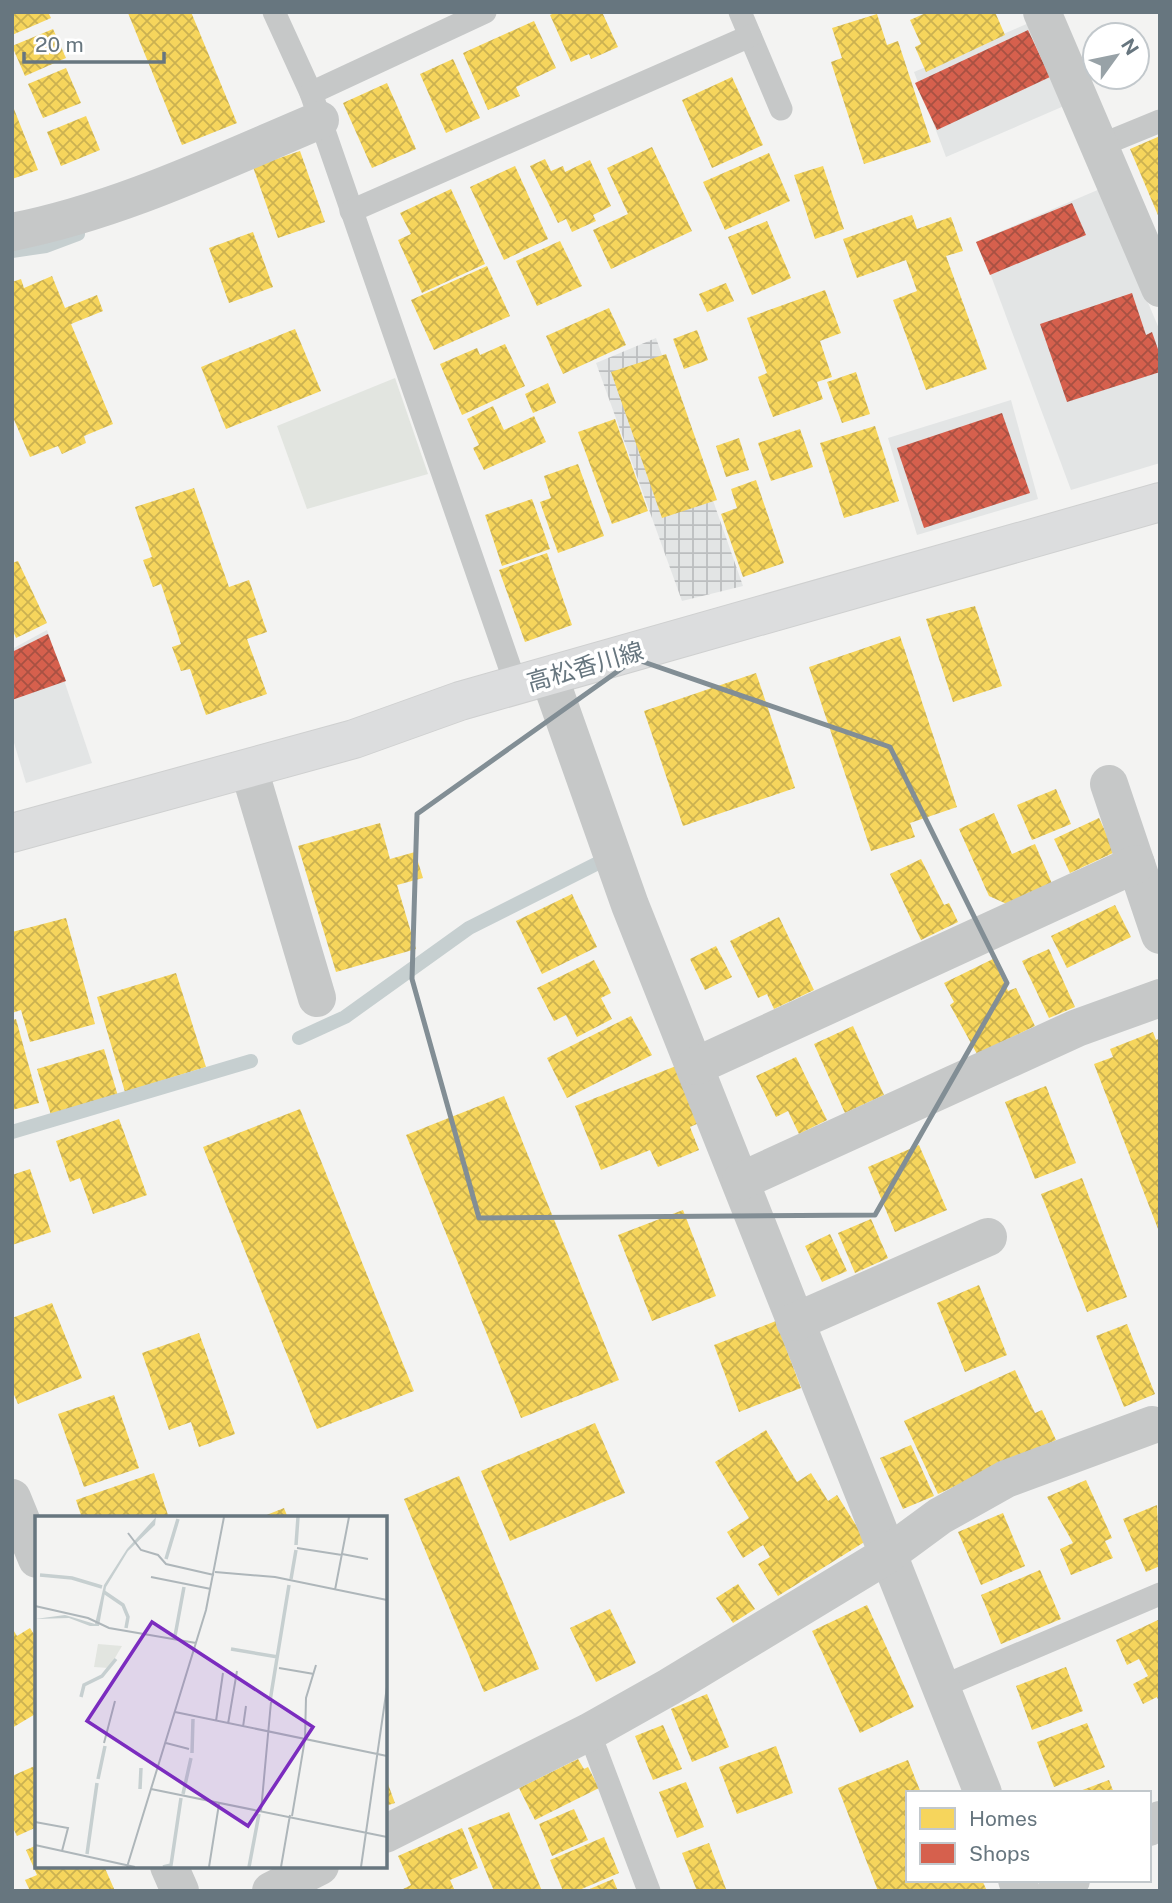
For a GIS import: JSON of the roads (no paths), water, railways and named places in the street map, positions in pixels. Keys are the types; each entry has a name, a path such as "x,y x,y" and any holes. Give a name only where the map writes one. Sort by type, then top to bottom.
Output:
{"main road":[{"name":"高松香川線","path":"12,833 354,740 460,701 1160,502"}],"street":[{"path":"1042,12 1160,288"},
{"path":"12,233 54,224 107,205 315,106"},
{"path":"533,681 696,1066 982,1791"},
{"path":"249,769 317,998"},
{"path":"1109,784 1160,935"},
{"path":"696,1066 1136,864"},
{"path":"741,1181 1077,1028 1160,998"},
{"path":"795,1322 988,1237"},
{"path":"387,1833 589,1732 887,1555 940,1516 1006,1479 1152,1425"},
{"path":"12,1498 26,1550"},
{"path":"170,1868 180,1891"},
{"path":"271,1891 316,1868"}],"lane":[{"path":"274,12 315,106 351,211 533,681"},
{"path":"315,106 485,12"},
{"path":"740,12 781,109"},
{"path":"351,211 750,36"},
{"path":"1100,146 1160,121"},
{"path":"941,1687 1160,1594"},
{"path":"589,1732 649,1891"}],"waterway":[{"path":"12,251 46,246 78,234"},
{"path":"299,1038 345,1017 469,928 604,860"},
{"path":"12,1132 251,1061"}]}
